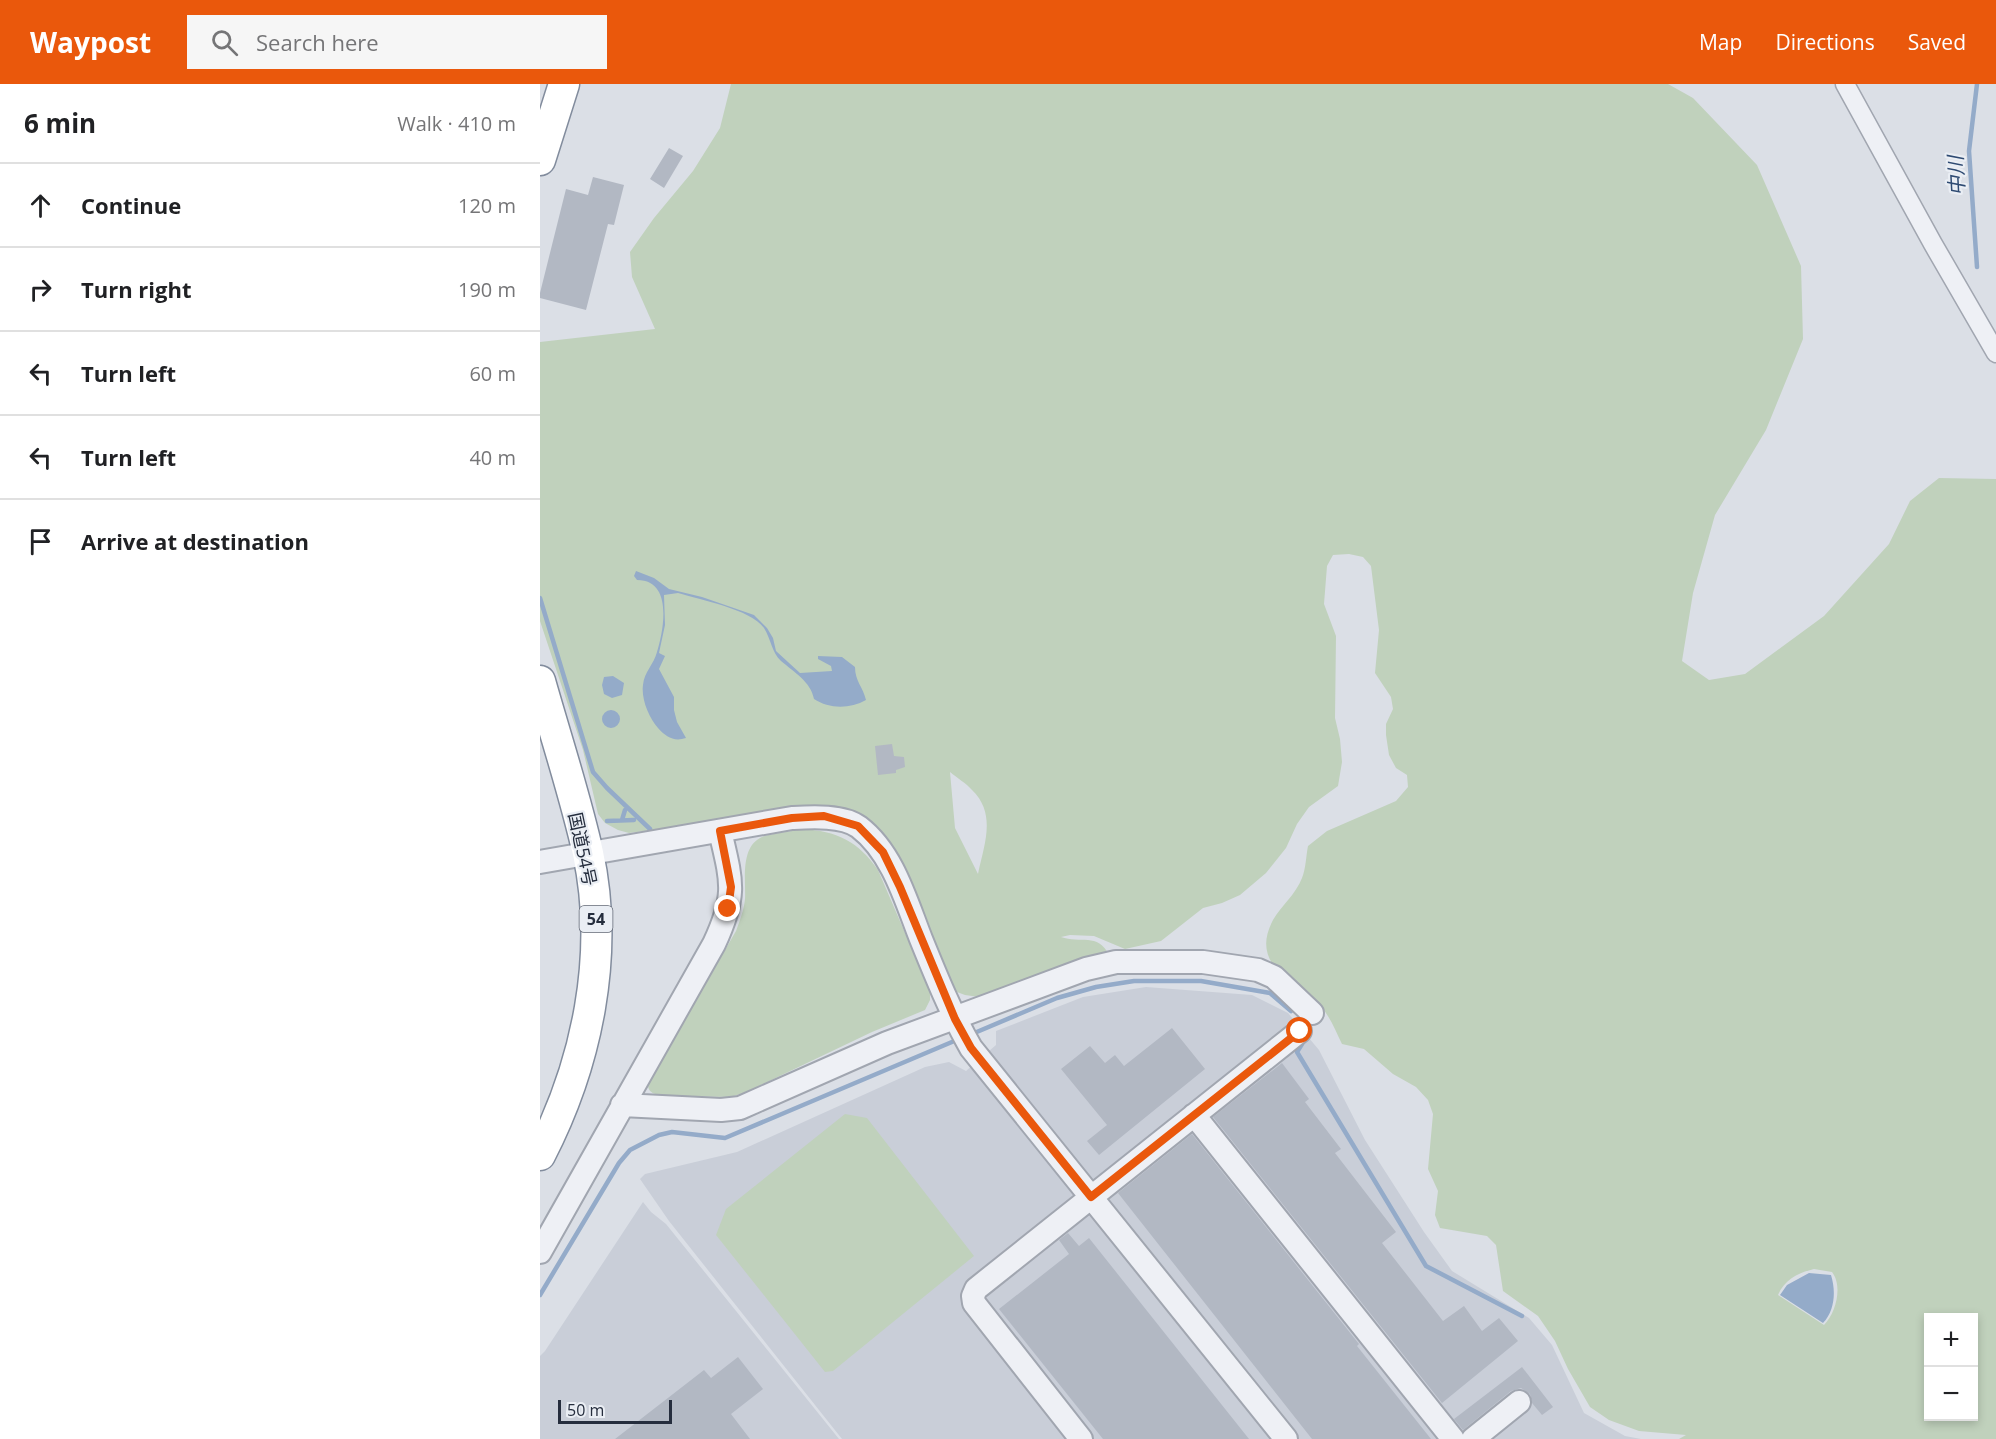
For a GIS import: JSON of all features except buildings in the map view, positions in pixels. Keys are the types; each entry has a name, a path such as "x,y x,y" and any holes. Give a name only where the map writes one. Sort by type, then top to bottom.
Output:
{"highway":[{"path":"540,160 564,84"},
{"name":"国道54号","path":"540,681 588,854 596,929 593,992 573,1078 540,1155"}],"street":[{"path":"1845,84 1996,353"},
{"path":"540,862 792,818 824,816 858,826 883,852 955,1019 971,1048 1286,1439"},
{"path":"540,1252 714,944 731,899 731,887 720,831"},
{"path":"622,1105 721,1110 740,1108 887,1043 1086,969 1116,963 1203,962 1258,970 1274,977 1306,1022 979,1286 973,1300 1081,1439"},
{"path":"1194,1114 1453,1439"},
{"path":"1473,1439 1519,1402"}],"shaded area":[{"path":"1146,987 1252,995 1288,1013 1319,1050 1365,1140 1452,1271 1529,1318 1552,1345 1584,1413 1625,1436 1641,1439 842,1439 669,1221 640,1179 645,1174 737,1152 925,1067 949,1062 966,1071 996,1045 996,1031 1083,997"},
{"path":"643,1202 666,1224 839,1439 540,1439 540,1356"}],"green space":[{"path":"731,84 1668,84 1693,98 1757,165 1801,266 1803,339 1766,430 1715,515 1693,593 1682,661 1709,680 1745,674 1824,616 1889,544 1910,501 1939,478 1996,479 1996,1439 1679,1439 1686,1435 1639,1431 1609,1420 1590,1407 1555,1341 1538,1316 1503,1291 1496,1245 1487,1236 1440,1228 1435,1215 1438,1191 1428,1169 1433,1114 1428,1100 1416,1087 1393,1074 1364,1049 1342,1044 1333,1024 1321,1007 1278,971 1267,949 1267,936 1273,920 1302,878 1308,846 1327,831 1396,801 1408,787 1407,775 1396,768 1389,755 1386,724 1393,709 1391,697 1375,673 1379,630 1371,566 1363,557 1349,554 1333,555 1327,566 1324,604 1336,636 1335,718 1342,762 1338,786 1309,807 1297,824 1286,848 1266,873 1240,895 1203,908 1161,941 1125,949 1094,936 1061,937 1100,943 1109,955 1017,982 979,997 965,995 957,992 952,985 857,819 708,823 629,833 605,823 598,814 583,750 540,621 540,342 655,329 632,277 630,252 654,218 693,171 720,128","holes":["950,772 980,799 986,819 987,830 978,874 955,828","1814,1269 1832,1272 1837,1284 1835,1307 1824,1325 1778,1295 1788,1281"]},
{"path":"802,829 826,832 846,839 863,852 878,870 930,991 930,1000 925,1010 731,1097 667,1096 653,1093 649,1090 648,1083 736,931 744,903 745,866 749,850 764,836"},
{"path":"845,1114 867,1118 974,1256 833,1371 825,1372 716,1235 726,1209"}],"water":[{"path":"636,571 654,578 669,589 702,597 754,615 767,628 773,638 776,651 800,673 832,671 831,666 818,659 818,656 842,657 855,667 856,676 866,700 840,707 826,705 814,699 806,682 778,658 764,628 757,621 737,610 712,602 678,593 664,595 665,625 659,653 665,656 659,669 674,697 677,722 686,738 674,739 667,736 658,728 646,708 643,690 645,676 656,656 660,642 663,607 656,588 648,582 637,580 634,576"},
{"path":"613,676 624,683 622,695 612,698 604,694 602,685 604,677"},
{"path":"611,710 617,713 620,719 617,725 611,728 605,725 602,719 605,713"},
{"path":"1809,1273 1831,1275 1834,1287 1833,1300 1830,1312 1823,1323 1780,1295 1787,1285"}],"waterway":[{"name":"中川","path":"1977,84 1969,151 1977,267"},
{"path":"540,598 593,772 650,829"},
{"path":"622,820 625,810"},
{"path":"607,821 634,820"},
{"path":"972,1034 1057,998 1096,987 1134,981 1201,981 1270,993 1291,1011"},
{"path":"540,1295 619,1163 630,1150 659,1135 672,1132 725,1138 959,1039"},
{"path":"1302,1044 1297,1052 1426,1266 1522,1316"}],"route":[{"path":"728,909 731,887 720,831 792,818 824,816 858,826 883,852 955,1019 971,1048 1091,1197 1300,1031"}]}
